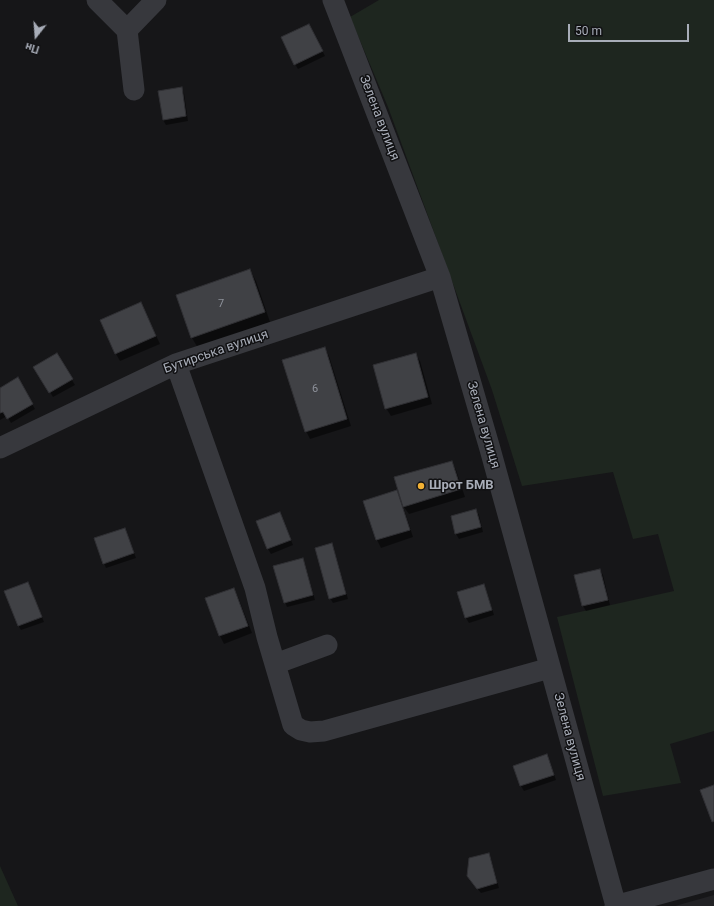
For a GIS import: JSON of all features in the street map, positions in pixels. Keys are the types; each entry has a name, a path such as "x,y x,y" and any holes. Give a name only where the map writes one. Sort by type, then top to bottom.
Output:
{"street":[{"path":"96,0 127,30 134,90"},
{"path":"127,30 156,0"},
{"name":"Зелена вулиця","path":"333,0 440,277 490,448 616,906"},
{"name":"Бутирська вулиця","path":"0,448 176,364 440,277"},
{"path":"176,364 255,588 293,725 301,730 310,732 324,731 550,668"},
{"path":"275,664 327,645"},
{"path":"616,906 714,879"}],"shaded area":[{"path":"379,0 714,0 714,731 670,744 681,783 603,796 557,617 674,591 658,534 633,539 613,472 522,486 492,390 388,107 350,17"},
{"path":"0,866 18,906 0,906"},
{"path":"714,895 714,906 675,906"}],"building":[{"path":"309,24 323,51 294,65 281,37"},
{"path":"182,87 186,116 163,120 158,91"},
{"path":"250,269 265,312 191,338 176,295"},
{"path":"141,302 156,336 115,354 100,320"},
{"path":"325,347 347,419 305,432 282,360"},
{"path":"57,353 73,379 49,393 33,367"},
{"path":"416,353 428,397 385,409 373,365"},
{"path":"18,377 33,404 7,419 3,412 0,413 0,388"},
{"path":"452,461 461,489 403,507 394,477"},
{"path":"397,490 410,530 376,540 363,501"},
{"path":"476,509 481,527 455,534 451,516"},
{"path":"280,512 291,540 267,549 256,521"},
{"path":"125,528 134,553 103,564 94,538"},
{"path":"332,543 346,594 329,599 315,548"},
{"path":"303,558 313,595 284,603 273,566"},
{"path":"600,569 608,600 582,606 574,575"},
{"path":"28,582 42,617 18,626 4,591"},
{"path":"484,584 492,610 465,618 457,592"},
{"path":"234,588 248,626 219,636 205,598"},
{"path":"547,754 554,775 520,786 513,766"},
{"path":"714,785 714,821 712,822 700,790"},
{"path":"489,853 497,883 477,889 467,876 469,858"}],"place":[{"name":"Шрот БМВ","path":"421,486"}]}
